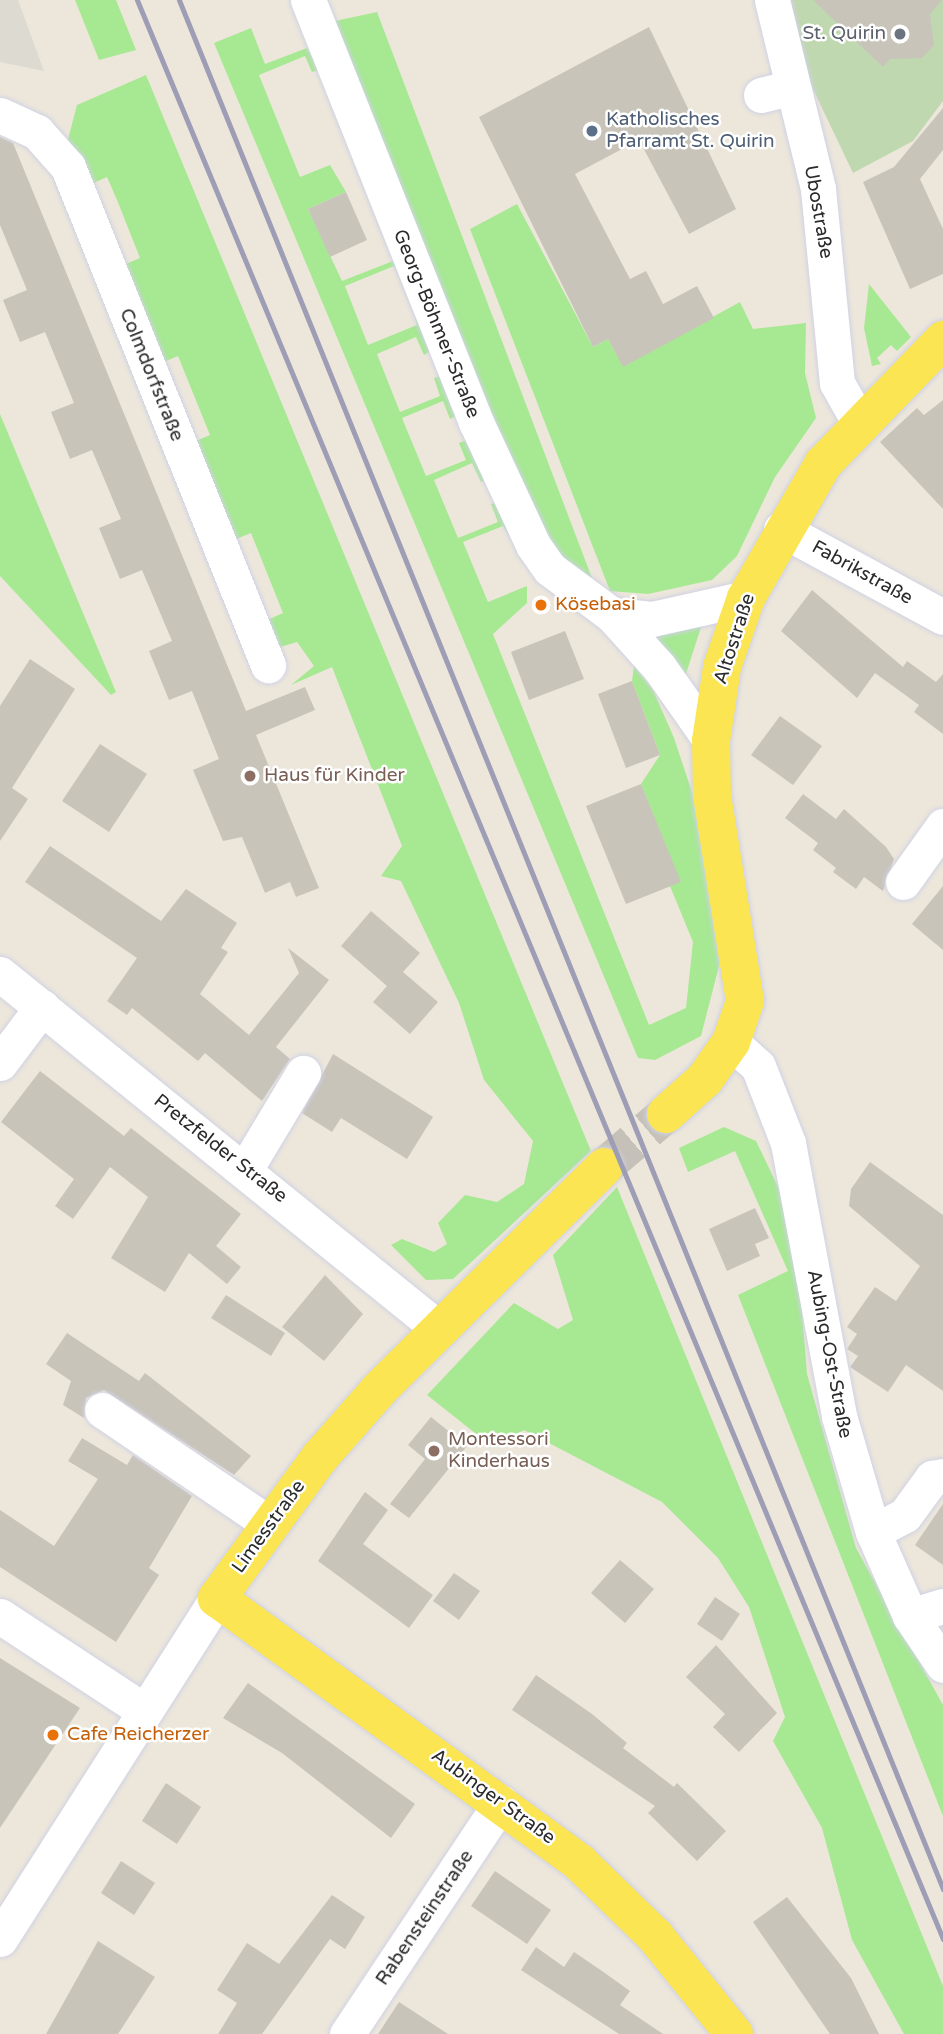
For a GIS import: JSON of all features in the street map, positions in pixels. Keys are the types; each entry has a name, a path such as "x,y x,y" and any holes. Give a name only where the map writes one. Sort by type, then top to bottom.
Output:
{"main road":[{"name":"Altostraße","path":"731,1042 745,1001 712,795 711,741 722,667 746,598 781,529 859,422 943,340"},
{"path":"666,1114 705,1079 731,1042"},
{"name":"Limesstraße","path":"217,1598 328,1448 438,1328 604,1167"},
{"name":"Aubinger Straße","path":"217,1598 501,1802 580,1863 655,1936 734,2034"}],"street":[{"name":"Georg-Böhmer-Straße","path":"308,0 502,486 550,569 612,615 659,667 711,741"},
{"name":"Ubostraße","path":"772,0 775,92 818,194 837,383 859,422"},
{"name":"Colmdorfstraße","path":"0,115 37,132 68,167 268,665"},
{"name":"Fabrikstraße","path":"781,529 943,617"},
{"path":"612,615 652,619 746,598"},
{"path":"903,882 943,826"},
{"name":"Pretzfelder Straße","path":"0,974 246,1168 438,1328"},
{"path":"0,1063 42,1007"},
{"name":"Aubing-Ost-Straße","path":"731,1042 758,1066 788,1143 839,1416 873,1532 927,1611 943,1665"},
{"path":"246,1168 303,1073"},
{"path":"102,1410 270,1524"},
{"path":"873,1532 905,1515 932,1478 943,1476"},
{"name":"Limesstraße","path":"5,1920 217,1598"},
{"path":"0,1616 143,1710"},
{"name":"Rabensteinstraße","path":"347,2034 501,1802"}],"green space":[{"path":"75,0 116,0 136,50 99,60"},
{"path":"790,0 943,0 943,101 913,141 853,173 802,66"},
{"path":"377,12 598,594 564,569 522,502 335,21"},
{"path":"251,28 265,64 307,48 320,70 312,72 305,56 259,75 300,177 330,165 346,192 308,209 342,281 393,261 404,282 394,266 345,286 368,345 417,325 413,307 432,350 424,355 416,337 377,354 400,412 440,396 434,378 441,376 460,414 450,419 443,401 402,418 426,476 466,460 459,443 467,440 487,480 481,482 472,463 434,480 458,538 498,522 491,504 499,502 513,541 503,526 463,542 488,602 527,586 527,603 493,634 649,1025 686,1008 693,942 670,886 680,882 641,784 660,755 632,681 634,666 653,690 674,738 693,795 720,962 701,1036 655,1060 638,1058 214,43"},
{"path":"146,75 591,1151 453,1279 426,1280 391,1245 402,1239 434,1252 447,1244 438,1223 465,1195 497,1202 524,1184 533,1141 484,1080 459,1003 401,881 381,876 402,846 332,667 291,685 314,666 297,642 277,648 263,622 283,613 251,533 231,541 191,443 210,435 178,356 159,364 121,266 140,258 117,200 107,177 89,185 67,143 77,105"},
{"path":"517,204 593,347 608,339 623,366 740,302 753,329 806,323 805,373 816,418 775,477 737,556 712,580 648,594 610,591 470,229"},
{"path":"869,284 911,337 897,351 891,345 877,358 881,364 872,366 864,328"},
{"path":"0,414 116,692 111,695 0,576"},
{"path":"703,621 683,683 649,633"},
{"path":"724,1127 756,1141 783,1197 799,1273 807,1374 856,1548 943,1705 943,1816 738,1295 788,1271 735,1151 688,1172 679,1148"},
{"path":"617,1187 943,1986 943,2034 904,2034 852,1940 822,1828 773,1741 785,1717 749,1607 718,1558 662,1502 524,1430 494,1448 427,1395 514,1303 558,1329 573,1320 553,1255"}],"shaded area":[{"path":"0,0 18,0 44,71 0,62"}],"building":[{"name":"St. Quirin","path":"813,0 942,0 930,14 934,45 922,58 890,59 883,67"},
{"name":"Katholisches Pfarramt St. Quirin","path":"649,27 736,209 689,234 639,140 575,174 630,279 646,271 663,304 697,286 714,318 623,367 608,339 593,347 479,117"},
{"path":"943,108 943,150 920,179 943,229 943,274 910,289 863,182 894,167"},
{"path":"0,137 13,143 246,711 305,687 315,710 256,735 319,888 296,897 290,882 265,893 242,837 223,841 193,770 219,759 192,691 169,700 149,651 172,641 142,570 120,579 99,528 121,519 92,450 70,459 51,412 74,403 45,332 20,342 3,300 27,290 0,225"},
{"path":"346,192 367,240 330,257 308,209"},
{"path":"943,400 943,509 880,442 917,408 924,415"},
{"path":"812,590 903,667 907,661 936,682 943,674 943,734 914,712 919,705 875,673 857,698 781,631"},
{"path":"565,631 584,679 529,700 511,652"},
{"path":"30,659 75,689 12,788 28,799 0,841 0,706"},
{"path":"632,681 660,755 626,768 598,694"},
{"path":"780,716 822,746 793,785 751,755"},
{"path":"100,744 147,774 109,832 62,801"},
{"path":"641,784 681,882 626,904 586,806"},
{"path":"803,794 836,819 844,809 886,847 894,859 883,891 864,877 856,889 833,872 836,868 813,850 818,843 785,818"},
{"path":"50,846 161,921 186,889 237,923 221,948 228,952 200,994 249,1035 299,973 288,948 329,980 276,1047 290,1059 262,1101 205,1053 198,1061 132,1008 127,1015 107,1001 137,958 25,882"},
{"path":"943,886 943,950 912,924"},
{"path":"371,911 420,953 403,972 438,1002 410,1034 373,1002 387,986 341,946"},
{"path":"333,1054 433,1117 407,1159 341,1118 332,1132 302,1113"},
{"path":"40,1071 124,1136 131,1128 241,1214 216,1246 241,1267 227,1284 189,1253 165,1292 111,1258 148,1197 110,1167 73,1219 55,1206 74,1179 1,1122"},
{"path":"870,1162 943,1215 943,1391 906,1365 888,1392 850,1367 858,1356 847,1349 857,1334 847,1327 875,1287 896,1301 920,1266 849,1206 851,1189"},
{"path":"755,1208 769,1238 755,1244 760,1256 727,1271 709,1229"},
{"path":"325,1275 363,1314 324,1361 282,1327"},
{"path":"226,1295 285,1333 271,1356 211,1318"},
{"path":"67,1333 139,1381 145,1373 251,1456 234,1475 104,1390 86,1398 84,1418 63,1405 71,1381 46,1364"},
{"path":"431,1417 467,1446 409,1518 390,1504 425,1459 408,1445"},
{"path":"82,1438 127,1465 133,1455 192,1496 149,1568 159,1575 116,1642 0,1567 0,1510 54,1546 98,1479 68,1461"},
{"path":"365,1492 388,1510 363,1544 433,1595 409,1628 318,1561"},
{"path":"943,1504 943,1565 915,1545"},
{"path":"620,1560 654,1589 625,1623 591,1593"},
{"path":"454,1573 480,1591 459,1620 433,1601"},
{"path":"715,1597 740,1614 722,1641 697,1624"},
{"path":"716,1645 777,1713 739,1752 713,1727 725,1714 686,1677"},
{"path":"0,1658 80,1708 0,1828"},
{"path":"536,1675 592,1714 627,1743 623,1748 674,1787 677,1783 726,1831 697,1861 648,1813 655,1806 512,1710"},
{"path":"248,1683 415,1804 391,1838 282,1753 223,1718"},
{"path":"166,1783 201,1807 177,1844 142,1821"},
{"path":"121,1861 155,1883 134,1915 101,1893"},
{"path":"495,1871 551,1910 527,1944 471,1906"},
{"path":"332,1895 365,1917 345,1949 330,1939 262,2034 218,2034 237,2003 217,1990 247,1943 279,1964"},
{"path":"787,1897 851,1978 879,2034 830,2034 753,1922"},
{"path":"98,1941 155,1977 118,2034 46,2034"},
{"path":"536,1947 564,1967 574,1952 602,1971 630,1991 620,2005 663,2034 619,2034 521,1970"},
{"path":"399,2002 448,2034 378,2034"}],"tunnel":[{"path":"604,1167 666,1114"}],"railway":[{"path":"137,0 943,1939"},
{"path":"179,0 943,1889"}],"place":[{"name":"St. Quirin","path":"900,34"},
{"name":"Katholisches Pfarramt St. Quirin","path":"592,131"},
{"name":"Kösebasi","path":"541,605"},
{"name":"Haus für Kinder","path":"250,776"},
{"name":"Montessori Kinderhaus","path":"434,1451"},
{"name":"Cafe Reicherzer","path":"53,1735"}]}
